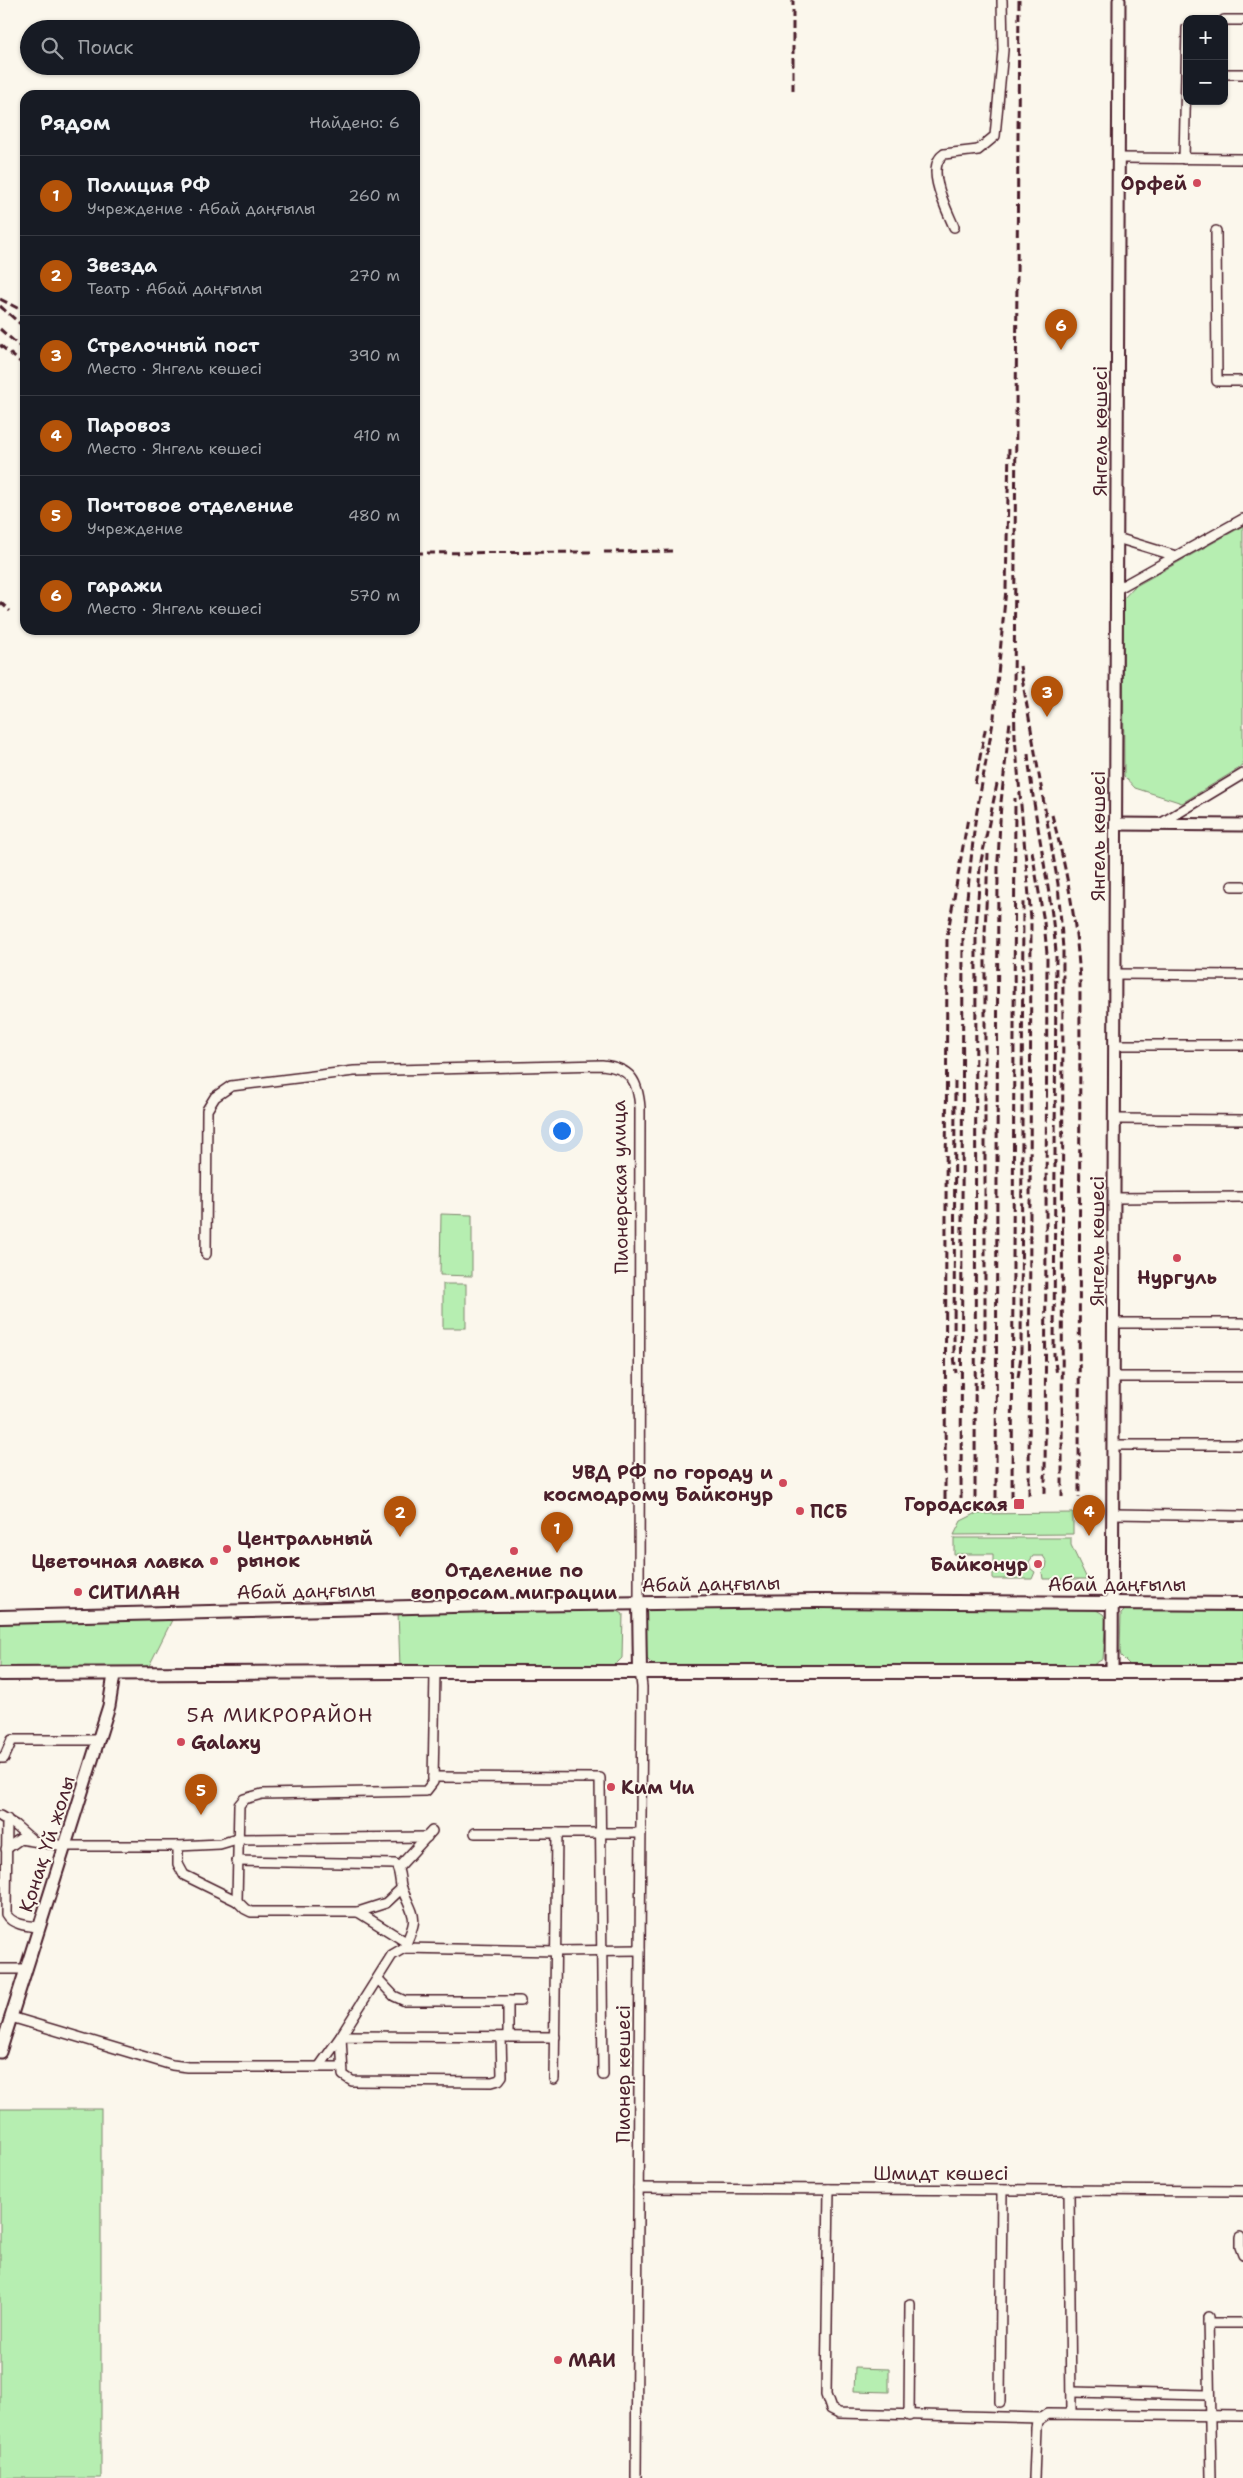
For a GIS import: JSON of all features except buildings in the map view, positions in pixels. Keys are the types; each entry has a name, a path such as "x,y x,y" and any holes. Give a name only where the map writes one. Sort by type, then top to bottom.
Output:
{"main road":[{"name":"Абай даңғылы","path":"0,1617 816,1601 1243,1604"},
{"name":"Пионерская улица","path":"639,1604 640,1671"},
{"path":"0,1674 114,1675 640,1671 1243,1672"}],"street":[{"path":"954,226 935,176 935,166 940,156 978,150 995,136 1003,50 1002,0"},
{"name":"Янгель көшесі","path":"1112,1672 1119,0"},
{"path":"1228,20 1243,20"},
{"path":"1228,74 1243,74"},
{"path":"1184,159 1185,105"},
{"path":"1119,158 1243,160"},
{"path":"1216,231 1217,381 1243,381"},
{"path":"1117,589 1243,519"},
{"path":"1117,538 1176,556"},
{"path":"1160,825 1243,774"},
{"path":"1116,824 1243,825"},
{"path":"1232,886 1243,886"},
{"path":"1115,974 1243,975"},
{"path":"1115,1045 1243,1045"},
{"name":"Пионерская улица","path":"206,1254 207,1110 215,1097 231,1086 354,1071 602,1065 623,1070 631,1076 639,1094 640,1108 639,1604"},
{"path":"1115,1119 1243,1120"},
{"path":"1114,1198 1243,1197"},
{"path":"1114,1323 1243,1323"},
{"path":"1114,1377 1243,1377"},
{"path":"1114,1445 1243,1445"},
{"path":"1113,1514 1243,1516"},
{"name":"Пионер көшесі","path":"636,2478 642,1687 640,1671"},
{"path":"237,1901 239,1806 244,1799 254,1795 426,1791 430,1788 434,1777 435,1672"},
{"name":"Қонақ Үй жолы","path":"0,2052 109,1706 114,1675"},
{"path":"0,1758 4,1758 12,1740 98,1740"},
{"path":"434,1777 600,1778 603,2075"},
{"path":"3,1818 31,1839"},
{"path":"3,1818 6,1849 2,1893 6,1914 10,1920 25,1926 39,1927"},
{"path":"475,1833 641,1833"},
{"path":"554,2079 556,1833"},
{"path":"6,1849 20,1839 31,1839 65,1846 178,1846 220,1844 237,1839 429,1834 398,1868"},
{"path":"178,1846 178,1864 184,1875 237,1901 251,1912 358,1912 386,1903 402,1888"},
{"path":"237,1861 391,1862 398,1868 402,1888 414,1913 414,1927 405,1945 392,1955 341,2036 319,2067"},
{"path":"358,1912 405,1945 556,1951 640,1950"},
{"path":"0,1969 26,1969"},
{"path":"378,1979 394,1996 405,2001 520,2001"},
{"path":"341,2036 343,2075 352,2081 492,2082 499,2080 502,2076 508,2001"},
{"path":"11,2017 172,2065 188,2067 342,2067"},
{"path":"341,2036 555,2037"},
{"name":"Шмидт көшесі","path":"638,2188 1243,2191"},
{"path":"829,2189 827,2403 831,2409 839,2413 909,2416 1040,2418 1053,2413 1243,2416"},
{"path":"1000,2402 1002,2190"},
{"path":"1069,2190 1071,2413"},
{"path":"1240,2237 1240,2247 1243,2255"},
{"path":"909,2416 910,2304"},
{"path":"1211,2478 1212,2426 1208,2416 1208,2320 1243,2323"},
{"path":"1072,2392 1208,2395"},
{"path":"1034,2478 1036,2428 1040,2418"}],"green space":[{"path":"1243,526 1243,766 1182,803 1135,788 1124,776 1123,599 1134,587"},
{"path":"441,1214 472,1215 472,1276 440,1275"},
{"path":"443,1284 466,1284 466,1328 443,1328"},
{"path":"1073,1513 1073,1534 954,1535 961,1521 975,1514"},
{"path":"954,1538 1071,1538 1071,1545 1087,1579 1043,1579 1042,1572 1046,1568 1047,1562 1043,1556 1033,1556 1029,1562 1031,1569 1035,1572 1032,1579 993,1579 993,1554 954,1554"},
{"path":"652,1606 1091,1607 1103,1614 1106,1619 1103,1659 1091,1666 655,1667 645,1657 645,1613"},
{"path":"1127,1608 1243,1608 1243,1668 1131,1666 1121,1656 1120,1651 1121,1614"},
{"path":"616,1610 623,1614 622,1658 614,1666 400,1667 398,1612"},
{"path":"173,1618 148,1668 0,1669 0,1624"},
{"path":"0,2109 101,2109 101,2478 0,2478"},
{"path":"855,2368 889,2369 889,2392 854,2391"}],"railway":[{"path":"793,0 793,90"},
{"path":"1019,0 1014,694 1015,737 1031,919 1029,1498"},
{"path":"0,299 20,309"},
{"path":"0,306 20,324"},
{"path":"0,329 20,347"},
{"path":"0,345 20,362"},
{"path":"961,1498 963,936 975,822 994,717 1006,589 1009,447"},
{"path":"604,552 674,551"},
{"path":"420,553 592,552"},
{"path":"0,602 10,611"},
{"path":"1020,666 1058,884 1063,949 1062,1497"},
{"path":"996,1498 998,861 1001,802 1010,721"},
{"path":"975,784 986,725"},
{"path":"1028,754 1054,928 1056,953 1054,1355 1057,1375"},
{"path":"975,1498 976,935 980,866 997,784"},
{"path":"1012,1498 1015,798"},
{"path":"1052,815 1070,897 1080,981 1079,1497"},
{"path":"945,1499 947,937 968,818"},
{"path":"1032,851 1044,922 1047,954 1045,1497"},
{"path":"981,1388 985,1356 985,935 988,854"},
{"path":"1018,1378 1021,1356 1023,900"},
{"path":"955,1081 954,1356 956,1373"}],"place":[{"name":"Орфей","path":"1197,183"},
{"name":"гаражи","path":"1061,350"},
{"name":"Стрелочный пост","path":"1047,717"},
{"name":"Нургуль","path":"1177,1258"},
{"name":"УВД РФ по городу и космодрому Байконур","path":"783,1483"},
{"name":"Городская","path":"1019,1504"},
{"name":"ПСБ","path":"800,1511"},
{"name":"Паровоз","path":"1089,1536"},
{"name":"Звезда","path":"400,1537"},
{"name":"Центральный рынок","path":"227,1549"},
{"name":"Отделение по вопросам миграции","path":"514,1551"},
{"name":"Полиция РФ","path":"557,1553"},
{"name":"Цветочная лавка","path":"214,1561"},
{"name":"Байконур","path":"1038,1564"},
{"name":"СИТИЛАН","path":"78,1592"},
{"name":"Galaxy","path":"181,1742"},
{"name":"Ким Чи","path":"611,1787"},
{"name":"Почтовое отделение","path":"201,1815"},
{"name":"МАИ","path":"558,2360"}],"district":[{"name":"5А МИКРОРАЙОН","path":"280,1715"}]}
